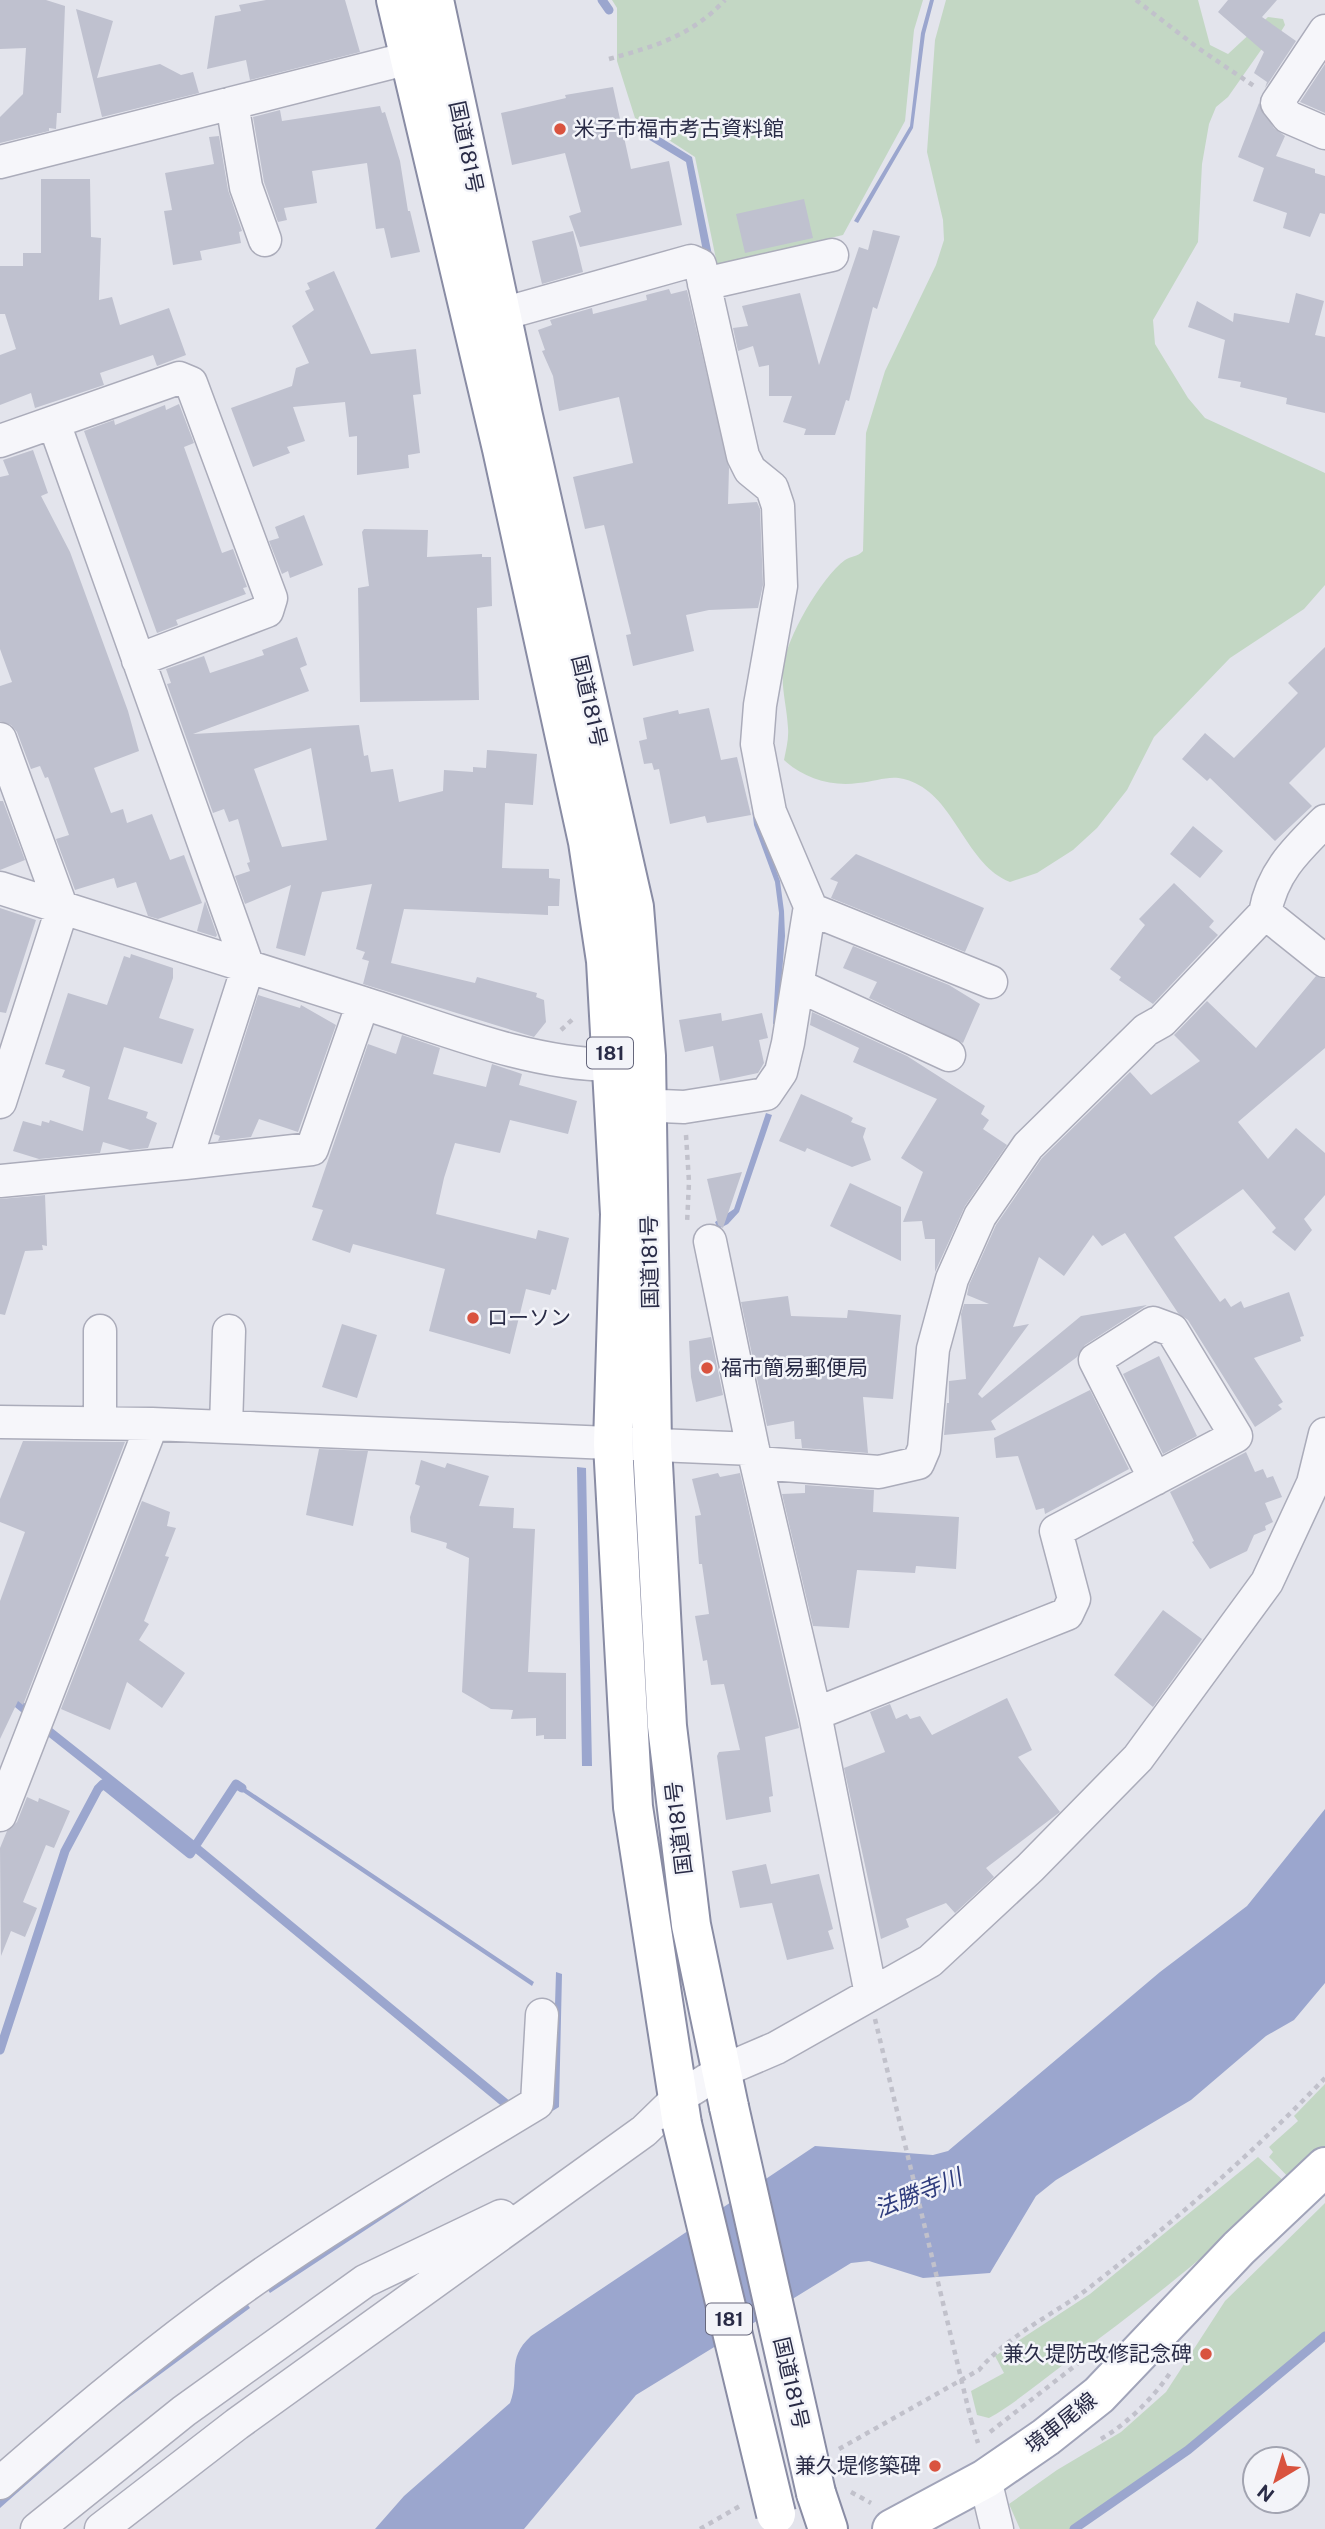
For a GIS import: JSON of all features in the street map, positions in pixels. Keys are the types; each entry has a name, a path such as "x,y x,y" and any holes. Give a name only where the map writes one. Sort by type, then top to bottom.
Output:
{"main road":[{"name":"国道181号","path":"396,0 427,53 502,314 634,907 646,1056 652,1445 667,1726 691,1925 725,2089 831,2490 828,2529"},
{"name":"国道181号","path":"434,0 427,53 499,436 588,842 606,961 620,1214 613,1444 633,1807 680,2111 769,2514"},
{"name":"境車尾線","path":"884,2517 978,2457 1046,2437 1098,2395 1238,2249 1325,2167"}],"street":[{"path":"1325,31 1277,103 1288,117 1325,133"},
{"path":"0,162 427,53"},
{"path":"232,103 246,187 265,240"},
{"path":"704,284 832,255"},
{"path":"0,888 518,1052 573,1065 611,1065 645,1099 662,1106 684,1107 766,1094 781,1072 799,986 810,909 803,886 770,812 757,744 760,705 781,586 778,506 772,488 750,470 743,456 700,265 691,261 502,314"},
{"path":"0,441 179,377 191,383 271,598 267,611 138,660"},
{"path":"54,423 248,967 185,1163"},
{"path":"0,739 62,909 0,1102"},
{"path":"0,1422 152,1424 556,1439 652,1445 879,1472 918,1462 925,1449 933,1349 952,1279 980,1216 1028,1146 1146,1030 1162,1021 1265,913 1268,894 1283,864 1325,821"},
{"path":"810,909 991,982"},
{"path":"1265,913 1325,961"},
{"path":"799,986 949,1055"},
{"path":"0,1181 312,1149 363,1003"},
{"path":"710,1241 755,1456 815,1714 873,2007"},
{"path":"815,1714 1067,1614 1074,1599 1056,1531 1155,1479 1236,1436 1172,1330 1153,1323 1096,1360 1155,1479"},
{"path":"100,1331 100,1423"},
{"path":"226,1427 229,1331"},
{"path":"0,1815 152,1424"},
{"path":"101,2529 237,2424 660,2119 725,2089 776,2048 873,2007 930,1961 1030,1868 1138,1758 1266,1582 1313,1483 1325,1434"},
{"path":"0,2483 82,2411 227,2298 374,2201 537,2103 542,2015"},
{"path":"37,2529 184,2411 365,2281 507,2214 530,2213"},
{"path":"978,2457 998,2529"}],"path":[{"path":"609,59 684,34 704,22 725,0"},
{"path":"1136,0 1277,103"},
{"path":"873,2007 978,2457"},
{"path":"833,2453 979,2370 995,2351 1090,2287 1192,2206 1325,2078"},
{"path":"978,2457 1086,2357"},
{"path":"831,2490 858,2498 884,2517"},
{"path":"700,2529 769,2514"}],"green space":[{"path":"612,0 923,0 914,30 905,121 843,235 717,264 695,157 635,118 617,61 617,8"},
{"path":"946,0 1198,0 1210,45 1228,54 1268,17 1283,19 1285,25 1274,43 1261,50 1228,97 1216,107 1209,124 1202,164 1198,242 1153,320 1155,344 1188,398 1205,418 1325,473 1325,585 1304,609 1230,658 1154,737 1127,790 1097,828 1073,850 1037,873 1010,882 995,874 983,862 941,804 915,783 900,778 887,778 838,784 818,780 800,772 784,760 788,732 783,683 786,655 806,610 826,580 845,560 863,551 866,433 885,371 936,265 944,240 943,220 927,152 935,40"},
{"path":"1325,2084 1325,2147 1291,2180 1269,2157 1273,2152 1269,2147 1298,2121 1294,2116"},
{"path":"1258,2157 1286,2183 1205,2255 1092,2344 999,2412 989,2418 977,2415 971,2391 1004,2373 995,2356 1090,2294"},
{"path":"1325,2203 1325,2333 1187,2449 1071,2529 1020,2529 1009,2504 1057,2470 1121,2432 1166,2392 1225,2301"}],"water":[{"path":"930,0 934,0 925,34 913,128 858,223 854,221 910,126 921,33"},
{"path":"637,123 692,157 713,260 705,262 686,162 633,130"},
{"path":"758,624 763,625 760,825 780,881 785,936 778,1023 773,1024 779,913 775,882 754,825 744,745 747,698"},
{"path":"766,1113 772,1115 739,1212 728,1224 718,1229 715,1222 734,1209"},
{"path":"577,1467 586,1468 592,1766 582,1766"},
{"path":"236,1782 534,1982 532,1986 234,1786"},
{"name":"法勝寺川","path":"1325,1809 1325,1983 1294,2020 1266,2036 1191,2100 1056,2180 1036,2196 990,2273 923,2278 869,2261 851,2263 636,2395 524,2529 375,2529 404,2496 510,2403 518,2353 531,2336 815,2146 933,2155 948,2151 1160,1972 1247,1906"},
{"path":"556,1972 562,1974 559,2107 455,2171 270,2293 266,2287 552,2105"},
{"path":"246,2302 250,2308 105,2415 0,2508 0,2500 66,2440"}],"building":[{"path":"0,0 46,0 65,6 61,113 57,113 56,129 49,128 49,131 0,143 0,117 23,94 26,48 0,49"},
{"path":"266,0 345,0 360,52 250,80 246,60 207,69 215,16 241,11 239,5"},
{"path":"1228,0 1277,0 1262,17 1296,41 1265,88 1267,82 1254,73 1264,52 1218,12"},
{"path":"76,9 113,21 97,78 160,64 181,75 193,72 199,93 102,117"},
{"path":"1325,64 1325,113 1300,102"},
{"path":"613,87 631,169 669,161 682,225 580,247 569,216 581,212 565,153 512,165 501,113 566,98 565,95"},
{"path":"1259,103 1274,128 1285,136 1276,156 1315,169 1315,173 1325,176 1325,214 1320,213 1310,237 1283,228 1287,213 1253,201 1264,168 1238,157"},
{"path":"380,106 382,113 385,112 400,161 408,211 420,252 391,258 384,228 376,229 367,163 312,171 317,203 284,208 287,220 278,222 264,182 253,117 280,110 282,121"},
{"path":"219,136 228,190 242,231 239,232 241,243 200,251 202,260 173,265 164,211 172,210 165,173 214,164 209,137"},
{"path":"41,179 90,179 91,237 101,238 99,300 112,297 120,325 169,308 186,355 157,366 153,355 100,373 104,385 35,408 31,393 0,405 0,355 16,349 5,314 0,314 0,266 23,266 23,253 41,253"},
{"path":"804,199 813,238 745,253 736,214"},
{"path":"873,230 900,236 877,309 873,307 849,401 846,400 835,435 804,435 806,429 783,422 792,396 769,396 769,365 759,367 753,346 738,351 733,328 748,326 742,306 800,293 819,365 859,247 868,250"},
{"path":"573,231 583,272 542,284 532,241"},
{"path":"334,271 371,354 416,349 421,394 413,395 420,453 408,455 409,468 357,475 357,436 349,437 345,402 293,407 305,441 287,447 290,453 253,467 231,408 292,386 296,368 309,363 292,326 314,310 305,291 310,289 307,283"},
{"path":"669,289 671,294 687,290 729,468 728,504 757,502 760,509 763,585 758,608 709,610 686,615 694,651 633,666 626,635 631,634 604,525 585,529 573,477 633,463 619,397 559,411 553,376 542,351 545,350 538,330 552,325 550,320 592,308 593,314 647,300 646,295"},
{"path":"1296,293 1324,301 1315,335 1325,337 1325,413 1286,404 1287,398 1240,387 1241,382 1218,378 1225,340 1188,327 1197,301 1233,322 1234,313 1289,323"},
{"path":"179,404 194,443 184,447 222,553 233,549 247,587 243,588 246,594 176,620 178,625 157,633 84,431 114,420 115,425 165,405 166,410"},
{"path":"33,450 48,493 41,496 70,552 128,711 139,751 94,768 111,813 123,809 127,823 152,814 170,860 184,855 202,903 158,919 148,916 136,882 117,888 114,878 75,890 56,839 69,835 48,777 45,778 40,766 31,769 17,732 11,725 0,721 0,686 12,682 0,649 0,477 9,475 3,460"},
{"path":"304,515 323,565 290,578 288,571 282,574 269,541 279,538 275,527"},
{"path":"364,529 428,530 427,557 482,554 482,557 491,557 492,606 477,608 479,700 360,702 358,588 369,586 362,532"},
{"path":"297,637 307,665 300,668 309,691 193,734 359,725 364,756 368,755 371,772 393,769 399,802 443,791 444,770 473,772 473,767 486,768 487,750 537,754 533,805 505,803 502,868 549,869 549,878 560,879 559,906 548,906 548,915 404,909 391,963 475,983 477,977 537,993 536,997 544,1000 546,1022 534,1037 363,984 369,961 362,959 365,952 356,949 372,884 322,892 305,956 276,948 291,885 245,904 235,876 250,871 247,863 250,862 238,819 229,822 224,809 213,813 167,684 171,683 166,669 204,656 210,673 264,655 262,650","holes":["311,748 327,840 282,847 254,769"]},
{"path":"1325,647 1325,747 1289,783 1312,806 1275,841 1210,778 1207,781 1182,759 1205,733 1234,758 1298,693 1288,683"},
{"path":"709,708 721,760 737,757 751,815 707,823 705,816 670,824 659,769 654,770 652,763 644,764 639,741 647,739 643,718 678,710 679,714"},
{"path":"0,801 3,801 25,860 0,870"},
{"path":"1193,826 1223,851 1200,878 1170,854"},
{"path":"856,854 984,908 965,952 831,898 838,882 830,879"},
{"path":"1174,883 1214,921 1209,927 1218,935 1153,1004 1119,980 1121,977 1110,969 1145,925 1139,919"},
{"path":"205,901 217,935 216,937 197,931"},
{"path":"0,908 36,920 6,1013 0,1012"},
{"path":"853,946 949,985 980,1004 963,1043 869,998 877,982 843,968"},
{"path":"131,954 173,968 173,978 159,1018 194,1029 182,1064 124,1047 108,1099 148,1112 146,1118 157,1123 148,1148 130,1150 103,1142 100,1153 39,1159 13,1151 23,1121 41,1126 42,1121 49,1123 50,1120 83,1131 90,1087 62,1077 65,1070 45,1064 68,993 107,1005 124,956 130,958"},
{"path":"1316,976 1325,979 1325,1048 1238,1122 1268,1159 1296,1128 1325,1153 1325,1195 1304,1219 1312,1230 1295,1251 1272,1232 1276,1228 1243,1189 1174,1237 1220,1302 1225,1298 1231,1307 1241,1301 1244,1308 1289,1292 1304,1336 1300,1337 1301,1341 1254,1358 1283,1402 1278,1405 1282,1409 1255,1427 1188,1320 1178,1313 1125,1233 1102,1246 1093,1235 1064,1276 1039,1257 1013,1327 1029,1324 978,1394 982,1398 1081,1316 1147,1305 1085,1345 1077,1357 991,1421 996,1430 944,1435 949,1381 966,1379 961,1314 964,1304 989,1304 967,1295 969,1285 996,1225 1042,1158 1130,1072 1151,1095 1200,1061 1174,1035 1207,1001 1256,1048"},
{"path":"258,995 300,1008 301,1005 336,1025 298,1132 259,1119 251,1137 218,1141 220,1136 214,1134"},
{"path":"812,1012 907,1056 985,1106 981,1114 989,1120 983,1129 1007,1145 965,1206 935,1272 935,1239 925,1239 922,1221 903,1222 923,1172 901,1158 937,1099 853,1062 859,1048 810,1025"},
{"path":"721,1013 722,1021 762,1013 768,1038 759,1040 764,1063 758,1073 720,1081 713,1046 685,1052 679,1020"},
{"path":"402,1035 440,1048 433,1074 486,1087 492,1064 522,1074 519,1085 577,1101 568,1134 510,1120 500,1153 455,1143 444,1178 436,1214 536,1239 538,1230 569,1238 556,1290 552,1289 550,1295 526,1289 510,1354 429,1331 445,1269 353,1244 350,1253 312,1240 323,1210 312,1207 368,1044 396,1054"},
{"path":"801,1094 848,1115 853,1118 851,1122 866,1128 863,1137 871,1160 852,1167 807,1148 805,1152 779,1141"},
{"path":"742,1172 723,1228 718,1225 707,1179"},
{"path":"850,1183 901,1207 901,1261 830,1226"},
{"path":"45,1195 47,1246 42,1245 43,1250 25,1251 5,1315 0,1314 0,1199"},
{"path":"788,1296 791,1316 847,1318 848,1310 901,1315 893,1399 863,1397 868,1453 802,1448 801,1439 795,1439 794,1421 767,1426 741,1302"},
{"path":"342,1324 377,1335 357,1398 322,1387"},
{"path":"711,1337 723,1395 696,1402 691,1377 689,1341"},
{"path":"1159,1356 1197,1436 1163,1454 1123,1374"},
{"path":"1090,1390 1129,1469 1045,1514 1044,1508 1036,1510 1018,1456 996,1458 994,1438"},
{"path":"23,1441 125,1442 23,1705 18,1701 0,1739 0,1601 25,1532 0,1522 0,1499"},
{"path":"319,1449 368,1451 353,1526 306,1515"},
{"path":"1246,1452 1255,1472 1263,1469 1267,1478 1273,1476 1282,1497 1265,1503 1273,1522 1265,1526 1266,1530 1254,1535 1247,1551 1210,1569 1192,1542 1194,1541 1170,1492"},
{"path":"421,1460 445,1468 447,1463 489,1476 479,1506 514,1508 513,1528 535,1529 528,1672 566,1673 566,1739 544,1739 544,1735 536,1736 536,1718 511,1719 513,1710 491,1709 462,1692 469,1558 446,1548 447,1543 411,1532 410,1517 420,1486 415,1484"},
{"path":"718,1473 720,1477 740,1473 799,1728 765,1737 773,1796 769,1797 771,1812 726,1820 717,1756 719,1752 740,1750 724,1684 711,1685 707,1660 703,1661 695,1616 709,1614 702,1564 699,1564 695,1516 701,1515 692,1479"},
{"path":"805,1485 874,1490 873,1512 959,1517 956,1569 916,1566 915,1573 857,1570 849,1628 813,1626 782,1494 805,1493"},
{"path":"142,1501 170,1512 167,1526 176,1528 165,1556 169,1557 144,1621 149,1624 139,1640 185,1673 162,1708 127,1682 110,1730 61,1709"},
{"path":"1163,1610 1202,1639 1153,1707 1114,1675"},
{"path":"1007,1698 1032,1750 1018,1757 1060,1812 986,1868 994,1877 955,1913 946,1903 906,1919 909,1927 881,1939 844,1768 885,1752 870,1712 890,1704 896,1719 907,1714 910,1719 920,1716 932,1735"},
{"path":"27,1797 38,1802 39,1798 70,1811 54,1848 46,1845 23,1902 37,1908 25,1937 11,1931 1,1956 0,1848 7,1831 17,1822"},
{"path":"766,1864 771,1884 819,1874 833,1929 828,1931 834,1949 787,1960 772,1903 740,1908 732,1871"}],"waterway":[{"path":"602,0 609,10"},
{"path":"0,1689 27,1711"},
{"path":"46,1729 195,1847 511,2108"},
{"path":"0,2050 65,1851 98,1789 103,1784 190,1854 236,1784 242,1788"},
{"path":"1074,2529 1188,2450 1325,2336"}],"place":[{"name":"米子市福市考古資料館","path":"560,129"},
{"name":"ローソン","path":"473,1318"},
{"name":"福市簡易郵便局","path":"707,1368"},
{"name":"兼久堤防改修記念碑","path":"1206,2354"},
{"name":"兼久堤修築碑","path":"935,2466"}]}
